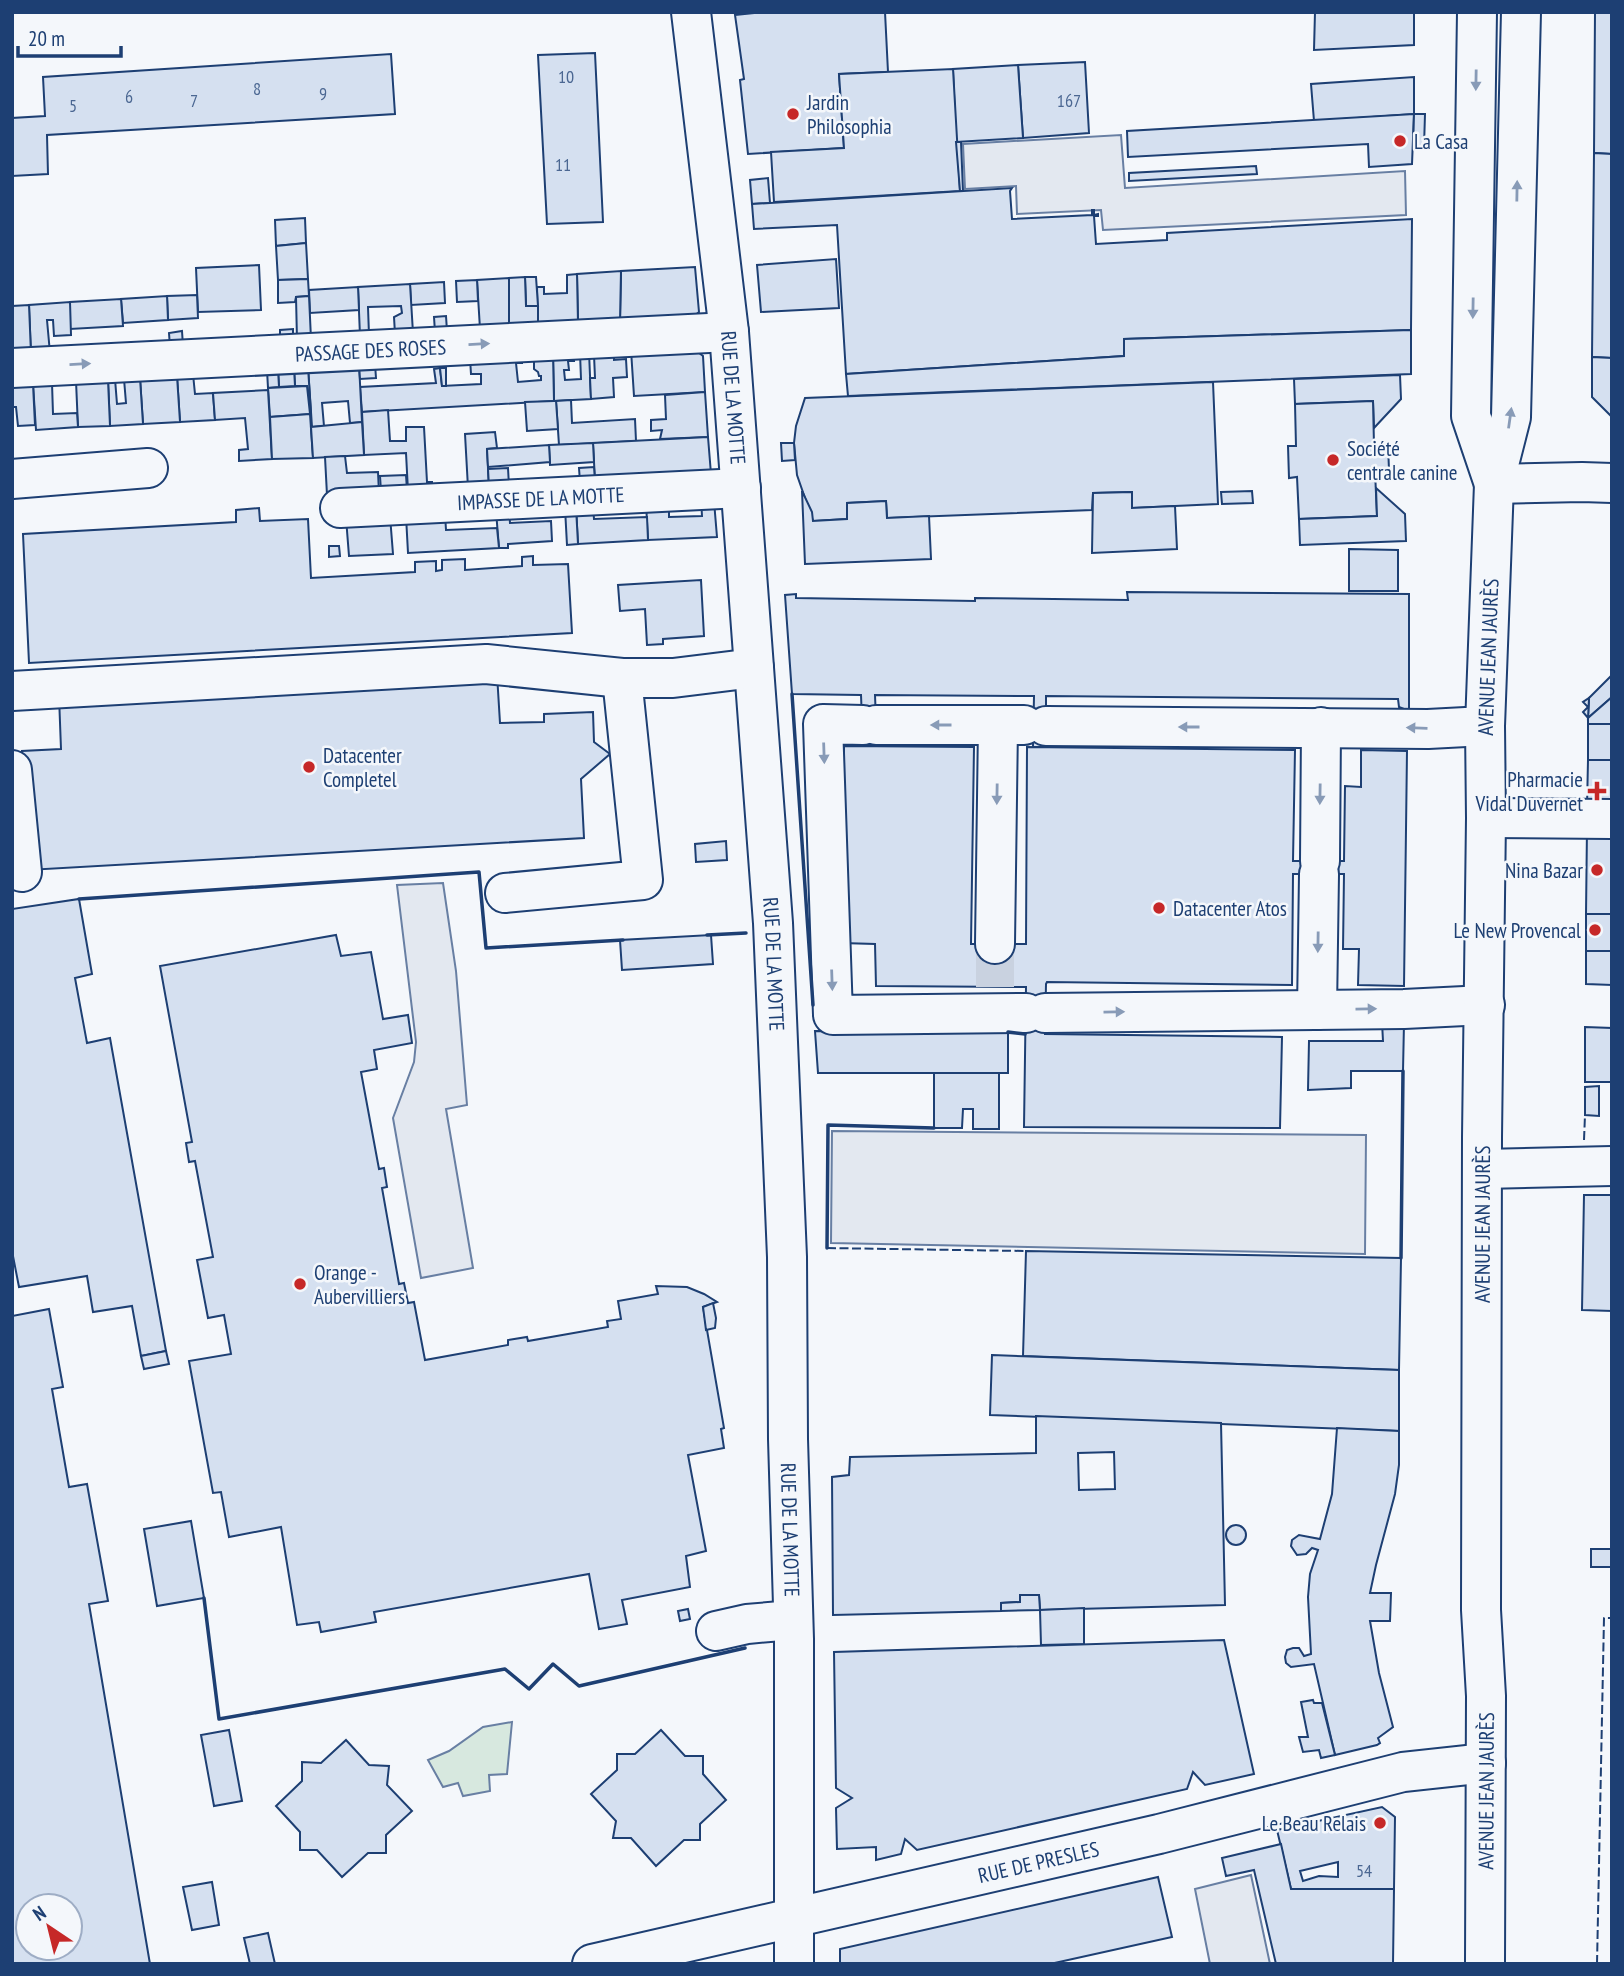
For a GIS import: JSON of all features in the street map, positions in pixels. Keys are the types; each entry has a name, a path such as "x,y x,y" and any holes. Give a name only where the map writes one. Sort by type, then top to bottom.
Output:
{"street":[{"name":"RUE DE LA MOTTE","path":"691,12 729,332 773,922 787,1257 793,1620 794,1964"},
{"name":"AVENUE JEAN JAURÈS","path":"1477,12 1471,416 1494,484"},
{"name":"AVENUE JEAN JAURÈS","path":"1485,1964 1486,1696 1481,1610 1485,726 1494,484 1511,417 1521,12"},
{"name":"PASSAGE DES ROSES","path":"12,368 729,332"},
{"path":"12,479 148,468"},
{"path":"1494,484 1612,484"},
{"name":"IMPASSE DE LA MOTTE","path":"340,508 741,488"},
{"path":"12,691 486,664 622,678 673,678 754,668"},
{"path":"505,893 643,880 622,678"},
{"path":"1485,726 1428,729 823,724 833,1014 1015,1006 1317,1010 1485,1005"},
{"path":"995,944 1026,726"},
{"path":"1317,1010 1321,727"},
{"path":"12,771 22,872"},
{"path":"1486,818 1612,819"},
{"path":"1483,1169 1612,1166"},
{"path":"716,1632 747,1624 793,1620"},
{"name":"RUE DE PRESLES","path":"592,1964 1159,1833 1403,1772 1486,1763"}],"shaded area":[{"path":"1121,135 1125,188 1405,171 1406,215 1103,230 1101,210 1017,214 1016,186 965,189 963,144"},
{"path":"443,883 456,971 467,1105 446,1109 473,1268 421,1278 393,1118 414,1062 416,1042 397,885"},
{"path":"832,1131 1366,1135 1365,1254 831,1243"},
{"path":"512,1722 507,1774 489,1775 490,1791 463,1796 458,1783 443,1787 428,1760 449,1751 483,1727"},
{"path":"1251,1875 1270,1964 1210,1964 1195,1889"}],"building":[{"name":"Jardin Philosophia","path":"765,12 885,12 888,72 839,74 844,148 748,154 740,80 744,79 735,15"},
{"path":"1315,12 1414,12 1414,45 1314,50"},
{"path":"1595,12 1612,12 1612,154 1594,153"},
{"path":"595,53 603,222 547,224 538,55"},
{"path":"391,54 395,114 47,135 48,174 12,176 12,118 45,116 43,77"},
{"path":"1085,62 1089,133 1023,138 1018,65"},
{"path":"1018,65 1023,138 956,142 953,69"},
{"path":"953,69 960,191 774,202 771,152 844,148 839,74"},
{"path":"1414,77 1414,114 1314,121 1311,84"},
{"path":"1414,114 1412,164 1369,167 1368,144 1128,157 1127,131"},
{"path":"1414,114 1425,114 1424,147 1413,150"},
{"path":"956,142 961,142 963,191 960,191"},
{"path":"1594,153 1612,154 1612,358 1592,357"},
{"path":"1256,166 1257,174 1129,181 1129,173"},
{"path":"768,178 770,203 752,204 750,180"},
{"path":"1012,188 1012,219 1092,215 1094,210 1094,215 1098,214 1094,216 1096,244 1167,240 1167,233 1412,219 1411,330 1124,339 1124,356 846,374 837,225 754,229 752,204"},
{"path":"305,218 306,243 276,246 275,220"},
{"path":"306,243 308,279 278,280 276,246"},
{"path":"836,259 839,308 761,312 757,265"},
{"path":"259,265 261,310 198,312 196,268"},
{"path":"695,267 699,312 693,317 620,321 621,271"},
{"path":"621,271 620,321 578,323 577,274"},
{"path":"577,274 578,323 538,325 537,287 544,287 544,294 567,293 567,275"},
{"path":"525,277 536,277 538,306 526,306"},
{"path":"525,277 526,306 538,306 538,325 509,327 509,278"},
{"path":"509,278 509,327 480,329 477,280"},
{"path":"308,279 309,296 296,297 295,302 278,303 278,280"},
{"path":"477,280 478,301 457,302 456,281"},
{"path":"444,282 445,303 411,305 410,284"},
{"path":"410,284 413,333 395,334 394,317 402,313 401,306 368,307 369,335 360,336 358,287"},
{"path":"358,287 359,310 310,313 309,290"},
{"path":"197,295 198,318 168,320 167,296"},
{"path":"167,296 168,320 123,323 121,299"},
{"path":"309,296 311,339 297,340 296,297"},
{"path":"121,299 123,326 70,329 70,302"},
{"path":"70,302 71,335 54,336 53,320 47,320 50,353 31,354 29,305"},
{"path":"29,305 31,354 13,355 12,306"},
{"path":"446,316 447,331 435,332 434,317"},
{"path":"293,329 293,340 280,340 280,330"},
{"path":"1411,330 1411,374 848,396 846,374 1124,356 1124,339"},
{"path":"182,331 183,346 170,347 169,333"},
{"path":"690,346 703,356 705,392 634,396 631,350"},
{"path":"589,352 591,399 554,401 553,354 573,353 574,361 568,361 569,370 564,370 565,380 581,379 580,353"},
{"path":"553,354 554,401 362,412 360,387 436,383 434,369 440,368 442,386 481,384 481,374 471,374 470,358 522,356 522,363 516,363 518,382 541,380 541,376 534,369 534,355"},
{"path":"594,355 614,355 614,360 626,359 627,377 613,378 614,397 591,399 590,378 595,378"},
{"path":"1592,357 1612,358 1612,417 1592,397"},
{"path":"359,364 362,422 350,423 348,401 322,403 324,426 312,427 308,367"},
{"path":"359,364 375,364 376,378 360,379"},
{"path":"308,367 311,414 307,386 295,386 294,368"},
{"path":"294,368 295,386 279,387 278,369"},
{"path":"440,368 446,368 446,386 442,386"},
{"path":"278,369 279,387 268,388 267,370"},
{"path":"193,374 195,394 213,393 215,420 180,422 177,376"},
{"path":"1400,375 1401,399 1374,428 1373,401 1295,404 1294,379"},
{"path":"177,376 180,422 143,424 140,378"},
{"path":"140,378 143,424 110,426 108,380 115,379 117,404 126,403 124,379"},
{"path":"108,380 110,426 78,427 76,381"},
{"path":"1213,382 1218,504 1132,508 1132,492 1093,493 1092,510 887,518 886,501 847,503 847,519 813,521 797,475 794,443 805,398"},
{"path":"52,383 53,414 77,413 78,427 36,430 33,384"},
{"path":"33,384 35,425 18,426 16,407 12,407 12,385"},
{"path":"307,386 310,414 270,417 268,388"},
{"path":"268,390 272,459 239,461 239,450 248,449 245,418 215,420 213,393"},
{"path":"705,392 708,437 660,439 662,430 651,431 651,420 666,419 665,395"},
{"path":"571,400 572,423 635,419 636,441 559,445 556,401"},
{"path":"556,401 558,429 527,431 525,402"},
{"path":"1373,401 1374,445 1388,445 1389,470 1375,471 1377,516 1299,519 1297,477 1289,478 1288,446 1296,446 1295,404"},
{"path":"388,410 390,441 406,441 406,427 424,427 427,482 432,482 432,490 408,491 406,453 364,455 362,412"},
{"path":"310,414 313,458 272,459 270,417"},
{"path":"362,422 364,455 313,458 311,427"},
{"path":"495,432 497,448 487,449 489,487 468,488 465,434"},
{"path":"708,437 711,474 595,481 593,443"},
{"path":"593,443 594,462 550,465 549,445"},
{"path":"781,443 794,443 795,460 782,461"},
{"path":"549,445 550,462 488,467 487,449"},
{"path":"345,456 347,473 378,472 379,493 327,495 325,457"},
{"path":"594,467 595,481 580,482 579,468"},
{"path":"508,468 509,486 489,487 488,469"},
{"path":"406,475 407,490 381,491 380,476"},
{"path":"1376,488 1405,514 1406,541 1300,545 1299,519 1377,516"},
{"path":"802,491 812,512 813,521 847,519 847,503 886,501 887,518 929,516 931,559 805,564"},
{"path":"1252,491 1253,503 1222,504 1221,492"},
{"path":"1132,492 1132,508 1175,506 1177,549 1092,553 1093,493"},
{"path":"701,499 714,501 717,537 648,540 646,503 669,502 669,517 702,516"},
{"path":"593,506 594,519 647,517 648,540 578,544 576,507"},
{"path":"576,507 578,544 567,545 565,508"},
{"path":"259,508 260,521 308,519 311,578 415,572 415,562 436,561 436,571 442,570 442,560 465,559 465,570 522,566 522,557 533,556 533,565 568,564 572,633 29,663 23,534 236,522 236,510"},
{"path":"496,511 509,511 510,523 551,521 552,541 508,544 508,548 499,548"},
{"path":"445,514 446,530 497,528 499,548 408,553 406,516"},
{"path":"390,516 393,554 349,556 346,518"},
{"path":"329,546 339,546 340,556 329,557"},
{"path":"1349,549 1398,550 1398,591 1349,591"},
{"path":"701,580 704,636 663,639 663,644 647,645 645,609 620,611 618,585"},
{"path":"1127,592 1409,594 1409,711 1399,707 1398,699 1046,696 1046,747 1033,747 1034,696 875,695 877,746 863,746 861,695 792,694 785,595 796,594 796,598 975,601 975,598 1128,600"},
{"name":"Datacenter Completel","path":"497,674 500,723 544,722 544,714 593,712 594,742 610,754 581,779 584,838 28,870 22,751 61,749 59,696"},
{"path":"1612,675 1612,697 1588,718 1589,698"},
{"path":"1612,697 1612,724 1588,724 1588,718"},
{"path":"1589,698 1588,718 1583,712 1588,707 1583,702"},
{"path":"1588,724 1612,724 1612,760 1588,760"},
{"name":"Datacenter Atos","path":"844,746 974,747 971,944 1026,944 1027,747 1295,750 1293,861 1344,861 1345,786 1361,787 1361,750 1407,751 1404,986 1358,985 1359,949 1343,949 1344,874 1293,874 1292,985 1046,984 1045,1034 1282,1037 1280,1128 1024,1127 1026,987 876,986 875,944 842,943"},
{"path":"1588,760 1612,760 1612,807 1587,807"},
{"path":"1587,828 1612,828 1612,914 1586,914"},
{"path":"726,841 727,860 696,862 695,844"},
{"path":"79,899 92,974 75,978 87,1043 110,1038 166,1351 141,1356 132,1306 93,1312 87,1276 19,1287 12,1251 12,909"},
{"path":"1586,914 1612,914 1612,951 1586,951"},
{"name":"Orange - Aubervilliers","path":"336,935 341,956 371,952 383,1019 408,1015 412,1043 374,1050 377,1069 361,1072 379,1169 384,1168 387,1187 382,1188 399,1284 404,1283 408,1303 414,1302 425,1360 508,1345 508,1340 527,1337 528,1341 608,1327 607,1321 621,1319 618,1301 658,1294 656,1286 687,1287 717,1302 703,1307 724,1428 721,1429 724,1448 688,1455 706,1551 686,1556 690,1587 622,1600 627,1624 599,1629 589,1574 374,1612 376,1622 321,1632 319,1622 297,1625 281,1527 229,1537 221,1492 213,1493 189,1361 231,1354 224,1315 208,1318 197,1260 213,1257 195,1161 189,1162 186,1143 192,1142 160,966"},
{"path":"711,935 713,964 622,970 620,940"},
{"path":"1586,951 1612,951 1612,985 1586,984"},
{"path":"1382,1022 1404,1023 1403,1071 1351,1071 1351,1088 1308,1090 1309,1041 1383,1041"},
{"path":"1585,1027 1612,1028 1612,1082 1585,1082"},
{"path":"815,1031 1008,1032 1008,1073 818,1073"},
{"path":"934,1073 999,1073 999,1129 973,1129 973,1109 963,1109 962,1128 934,1128"},
{"path":"1599,1086 1599,1116 1585,1115 1585,1087"},
{"path":"1584,1195 1612,1195 1612,1311 1582,1310"},
{"path":"1026,1251 1401,1258 1399,1370 1023,1356"},
{"path":"713,1303 715,1328 706,1330 703,1307"},
{"path":"49,1309 63,1387 52,1389 69,1487 87,1484 108,1601 89,1604 150,1964 12,1964 12,1316"},
{"path":"166,1351 169,1364 144,1369 141,1356"},
{"path":"992,1355 1399,1370 1399,1431 990,1415"},
{"path":"1036,1416 1221,1423 1225,1605 1040,1610 1039,1595 1020,1595 1020,1602 1001,1603 1001,1611 833,1615 832,1477 849,1475 850,1457 1036,1453","holes":["1114,1452 1115,1489 1079,1490 1078,1453"]},
{"path":"1337,1428 1399,1431 1399,1465 1395,1494 1370,1593 1391,1593 1390,1621 1370,1621 1379,1673 1393,1727 1378,1738 1380,1743 1377,1745 1335,1755 1314,1664 1291,1667 1286,1663 1285,1657 1287,1650 1293,1648 1299,1648 1304,1656 1311,1654 1308,1597 1310,1574 1318,1550 1312,1548 1306,1554 1297,1555 1291,1546 1292,1540 1299,1535 1320,1539 1332,1494"},
{"path":"191,1521 204,1598 157,1606 144,1529"},
{"path":"1236,1525 1243,1528 1246,1535 1243,1542 1236,1545 1229,1542 1226,1535 1229,1528"},
{"path":"1591,1549 1612,1549 1612,1567 1591,1567"},
{"path":"1020,1595 1039,1595 1040,1610 1001,1611 1001,1603 1020,1602"},
{"path":"1084,1608 1084,1644 1041,1645 1040,1610"},
{"path":"688,1609 690,1619 680,1621 678,1611"},
{"path":"1224,1640 1254,1774 1205,1785 1193,1772 1187,1789 917,1850 905,1839 901,1854 876,1860 876,1847 837,1849 836,1808 852,1798 836,1788 834,1652"},
{"path":"1313,1700 1314,1703 1322,1703 1335,1755 1321,1758 1319,1750 1303,1752 1299,1737 1308,1737 1301,1702"},
{"path":"229,1730 242,1801 214,1806 201,1735"},
{"path":"661,1730 685,1756 703,1756 703,1774 726,1800 700,1824 700,1840 684,1840 656,1866 631,1838 613,1838 616,1821 591,1794 617,1770 617,1754 635,1754"},
{"path":"346,1740 369,1765 389,1766 387,1785 412,1811 386,1835 386,1853 368,1853 342,1877 317,1850 300,1850 300,1832 276,1806 302,1781 302,1762 321,1763"},
{"path":"1382,1807 1395,1817 1394,1889 1291,1889 1277,1830","holes":["1338,1862 1338,1877 1319,1876 1303,1881 1300,1871"]},
{"path":"1281,1844 1291,1889 1394,1889 1393,1964 1276,1964 1254,1870 1226,1876 1222,1858"},
{"path":"1158,1877 1172,1937 1050,1964 840,1964 840,1949"},
{"path":"212,1882 219,1925 192,1930 183,1887"},
{"path":"268,1933 275,1964 250,1964 244,1938"}],"tunnel":[{"path":"995,944 995,987"}],"fence":[{"path":"1584,1140 1585,1115"},
{"path":"827,1248 1026,1251"},
{"path":"1597,1964 1604,1618 1612,1618"}],"wall":[{"path":"792,694 813,1005"},
{"path":"79,899 479,872 486,948 623,940"},
{"path":"707,935 746,933"},
{"path":"1008,1032 1025,1034"},
{"path":"1401,1258 1403,1071"},
{"path":"827,1248 828,1125 934,1128"},
{"path":"204,1598 219,1719 505,1669 529,1689 553,1664 579,1686 745,1648"}],"place":[{"name":"Jardin Philosophia","path":"793,114"},
{"name":"La Casa","path":"1400,141"},
{"name":"Société centrale canine","path":"1333,460"},
{"name":"Datacenter Completel","path":"309,767"},
{"name":"Pharmacie Vidal Duvernet","path":"1597,791"},
{"name":"Nina Bazar","path":"1597,870"},
{"name":"Datacenter Atos","path":"1159,908"},
{"name":"Le New Provencal","path":"1595,930"},
{"name":"Orange - Aubervilliers","path":"300,1284"},
{"name":"Le Beau Relais","path":"1380,1823"}]}
